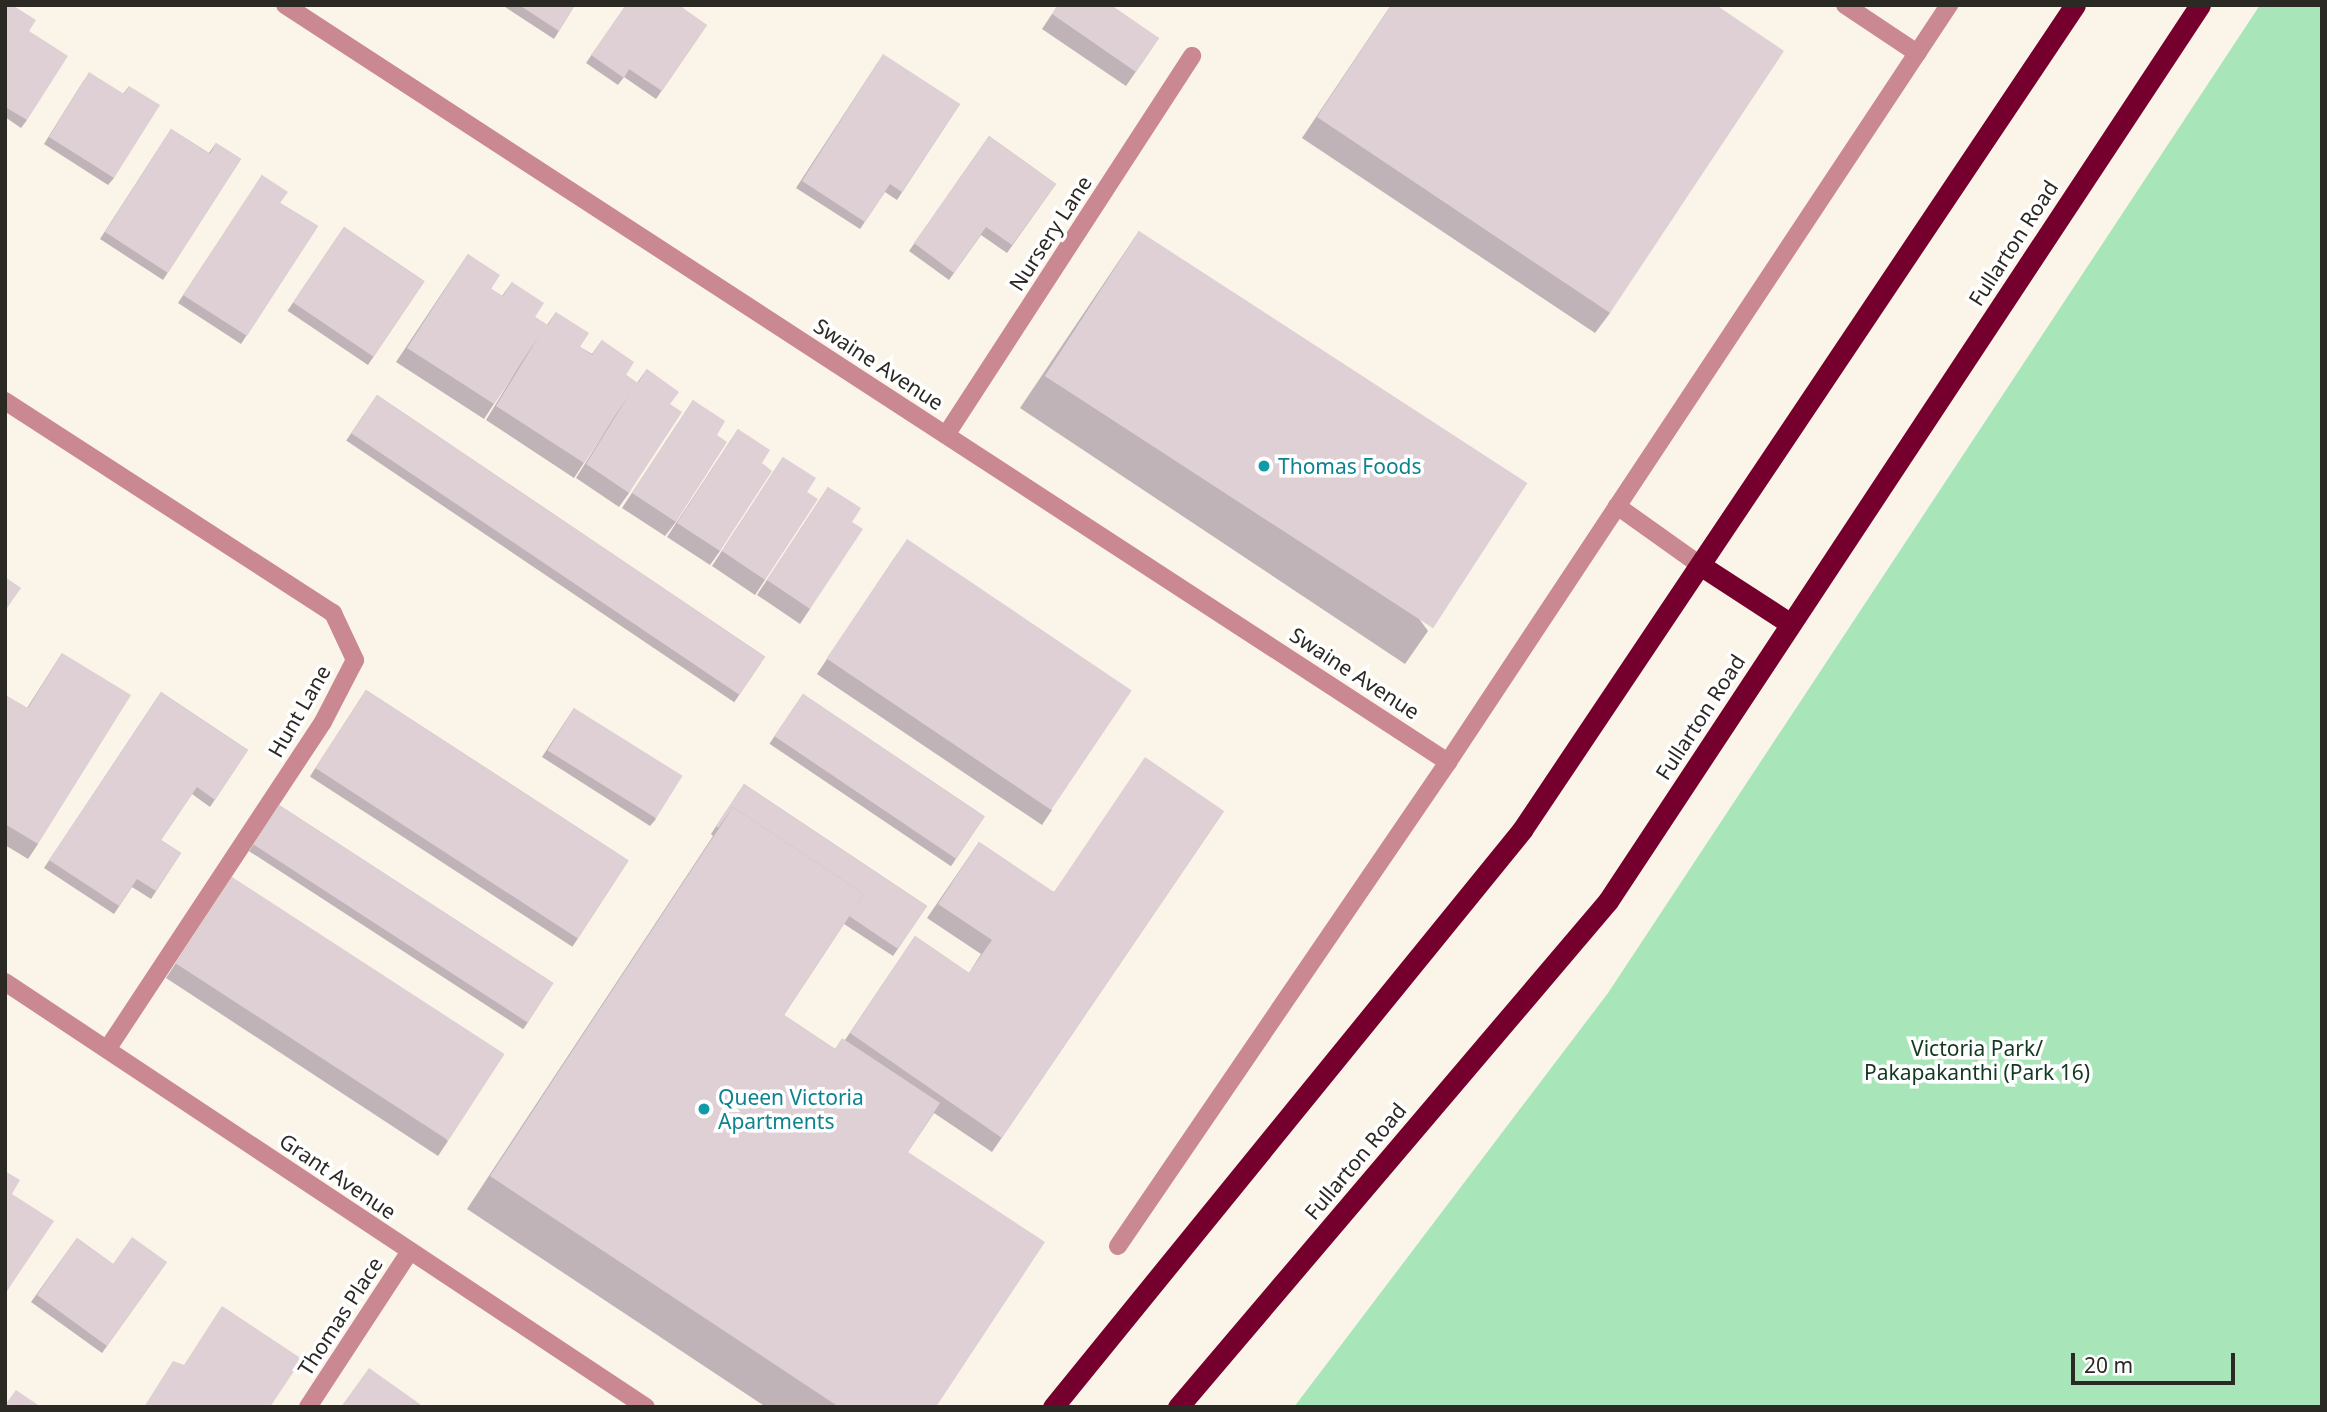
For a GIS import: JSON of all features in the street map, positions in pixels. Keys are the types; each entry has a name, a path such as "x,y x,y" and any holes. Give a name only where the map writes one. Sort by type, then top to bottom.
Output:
{"highway":[{"path":"1053,1407 1522,830 2075,5"},
{"name":"Fullarton Road","path":"1178,1407 1608,901 2200,5"},
{"path":"1700,565 1791,624"}],"street":[{"name":"Swaine Avenue","path":"285,5 1448,762"},
{"path":"1845,5 1917,53"},
{"path":"1118,1246 1448,762 1949,5"},
{"name":"Nursery Lane","path":"946,435 1192,56"},
{"name":"Hunt Lane","path":"5,401 333,613 355,660 324,722 107,1049"},
{"path":"1617,506 1700,565"},
{"name":"Grant Avenue","path":"5,982 646,1407"},
{"name":"Thomas Place","path":"308,1407 410,1251"}],"green space":[{"name":"Victoria Park/ Pakapakanthi (Park 16)","path":"2260,5 2322,5 2322,1407 1294,1407 1608,993"}],"building":[{"path":"5,5 12,5 36,20 29,31 68,56 27,120 5,107"},
{"path":"519,5 575,5 559,31"},
{"path":"626,5 679,5 707,25 662,91 629,69 624,78 591,55"},
{"path":"1058,5 1111,5 1159,38 1136,72 1052,14"},
{"path":"1391,5 1716,5 1784,51 1610,313 1317,117"},
{"path":"883,54 960,104 902,192 890,184 865,222 802,181"},
{"path":"89,72 124,94 129,86 160,105 114,178 49,137"},
{"path":"171,129 210,154 216,143 241,159 168,273 105,232"},
{"path":"989,136 1056,184 1012,245 986,227 954,273 914,243"},
{"path":"262,175 288,192 280,203 318,226 247,336 183,295"},
{"path":"344,227 424,281 374,357 293,302"},
{"name":"Thomas Foods","path":"1139,231 1527,483 1433,628 1045,376"},
{"path":"468,254 500,275 491,289 503,296 512,282 544,303 535,317 548,325 556,312 589,333 580,347 592,355 602,340 634,362 626,375 638,383 647,369 679,392 670,404 682,412 629,493 586,464 630,393 584,463 496,406 539,336 494,404 407,348"},
{"path":"377,395 765,657 739,695 351,433"},
{"path":"693,400 725,421 717,435 727,442 676,522 632,493"},
{"path":"738,429 770,450 762,463 772,471 720,551 677,523"},
{"path":"783,457 816,478 807,492 818,499 765,580 722,551"},
{"path":"828,487 861,508 852,522 863,529 810,609 767,580"},
{"path":"907,539 1132,691 1051,810 826,658"},
{"path":"5,577 21,588 5,611"},
{"path":"62,653 131,695 38,844 5,824 5,695 28,708"},
{"path":"366,690 629,860 578,938 315,768"},
{"path":"161,692 248,750 215,800 197,787 161,840 181,853 156,891 137,879 119,906 49,860"},
{"path":"803,694 985,816 956,859 774,736"},
{"path":"574,708 683,776 656,818 548,750"},
{"path":"1145,757 1224,811 1002,1138 850,1033 915,936 969,973 992,940 938,904 979,842 1054,892"},
{"path":"744,784 927,906 898,949 849,916 864,894 733,807 718,828 716,826"},
{"path":"279,805 553,983 528,1023 253,844"},
{"name":"Queen Victoria Apartments","path":"733,807 864,894 784,1015 835,1049 842,1038 940,1103 908,1152 1045,1242 936,1407 839,1407 490,1176"},
{"path":"232,877 505,1054 448,1140 176,963"},
{"path":"5,1171 20,1180 12,1194 54,1221 5,1294"},
{"path":"132,1237 167,1262 107,1346 37,1295 77,1238 113,1264"},
{"path":"222,1306 302,1359 270,1407 144,1407 173,1361 184,1365"},
{"path":"369,1368 424,1407 341,1407"},
{"path":"16,1390 41,1407 5,1407"}],"place":[{"name":"Thomas Foods","path":"1264,466"},
{"name":"Queen Victoria Apartments","path":"704,1109"}]}
